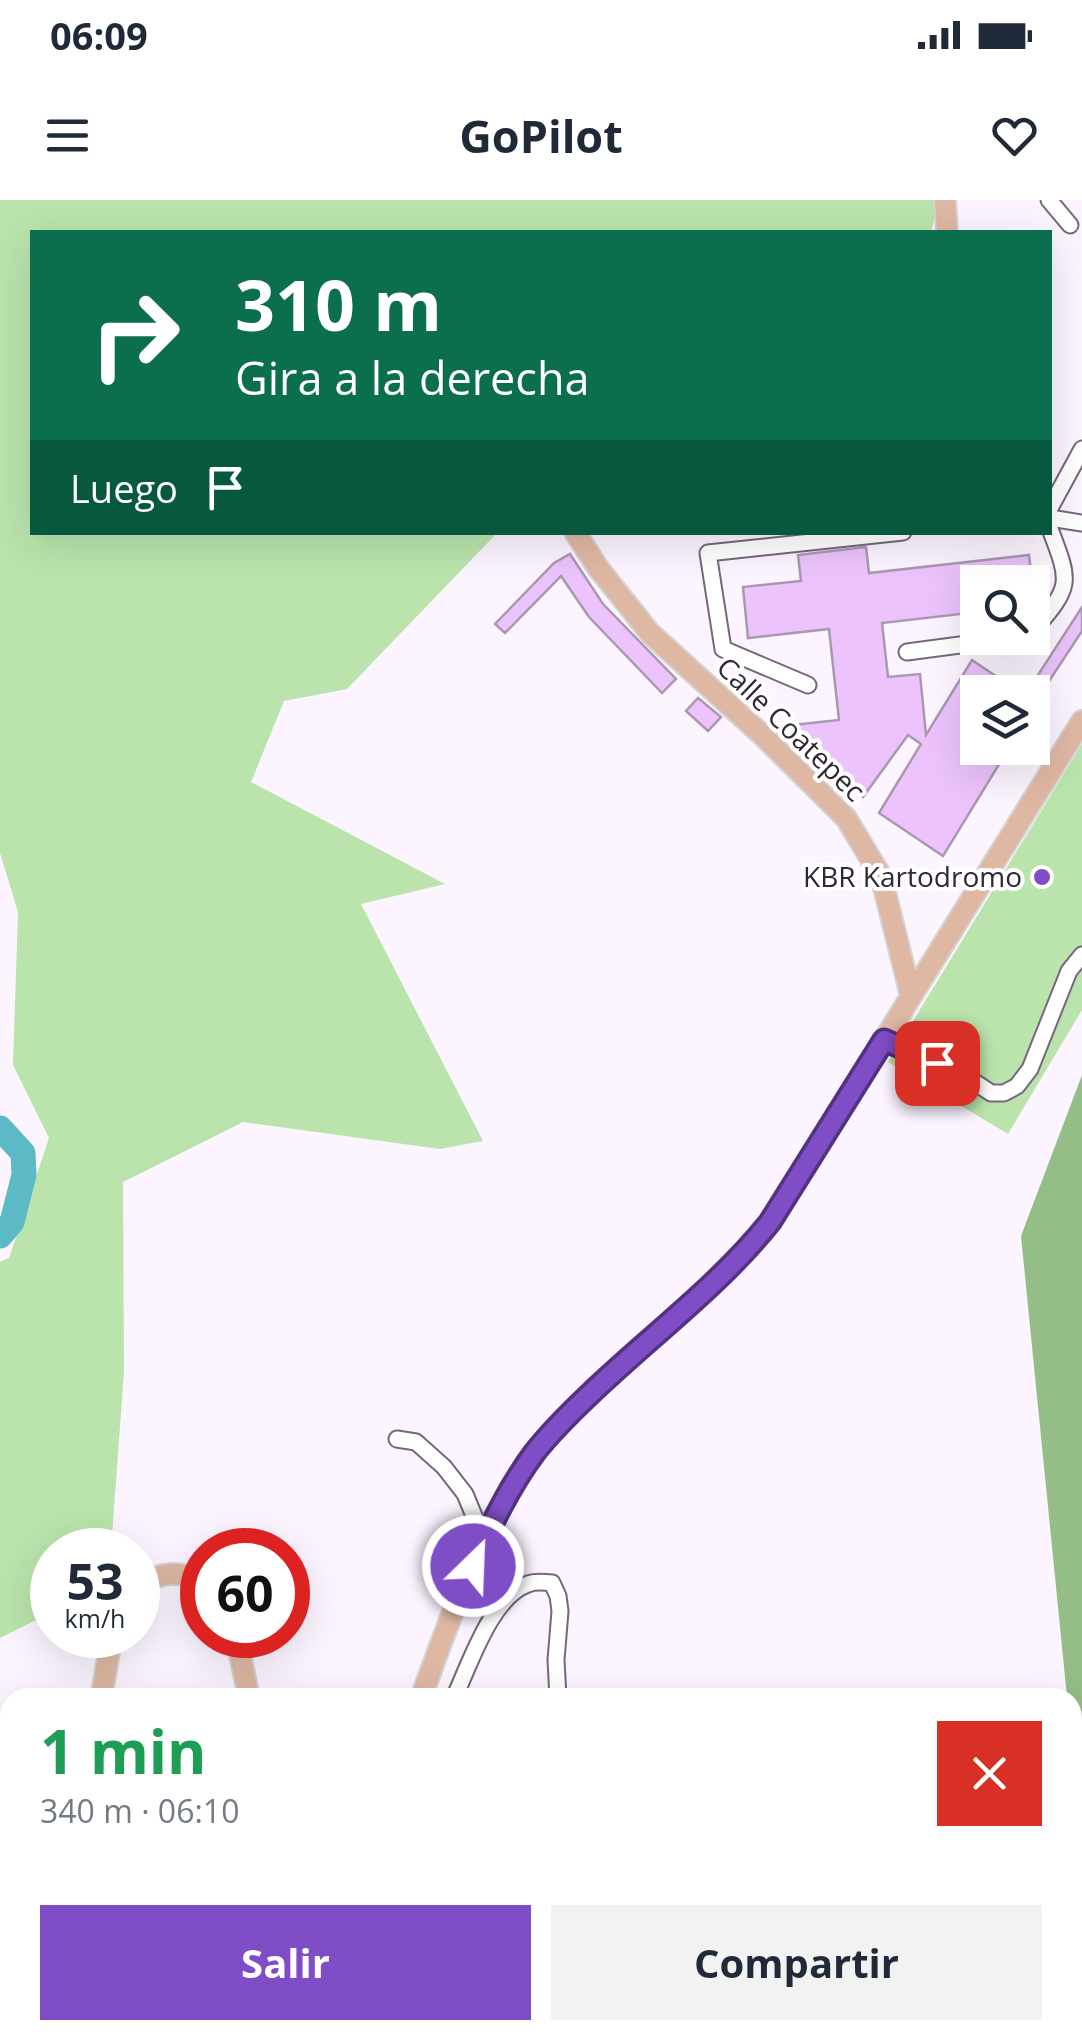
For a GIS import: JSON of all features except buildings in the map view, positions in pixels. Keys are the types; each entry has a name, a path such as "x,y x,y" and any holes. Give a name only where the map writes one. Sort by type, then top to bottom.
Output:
{"main road":[{"path":"945,200 947,230"},
{"name":"Calle Coatepec","path":"577,535 598,568 650,632 760,732 846,818 880,876 911,996"},
{"path":"426,1688 484,1540 536,1451 624,1362 760,1236 1082,721"},
{"path":"102,1688 108,1658"},
{"path":"241,1658 247,1688"}],"street":[{"path":"1049,200 1070,225"},
{"path":"1052,504 1082,449"},
{"path":"1052,518 1082,524"},
{"path":"1050,608 1065,588 1066,570 1052,534"},
{"path":"808,685 722,648 708,554 876,535"},
{"path":"907,652 960,645"},
{"path":"884,1040 964,1075 992,1093 1004,1093 1017,1086 1030,1069 1068,971 1082,955"},
{"path":"396,1439 416,1442 444,1467 465,1494 484,1540"},
{"path":"459,1688 496,1611 511,1594 527,1584 540,1582 552,1583 558,1596 557,1688"}],"green space":[{"path":"0,200 936,200 932,230 30,230 30,535 495,535 347,689 284,701 251,782 445,884 361,904 483,1141 440,1149 243,1122 123,1182 124,1371 113,1528 30,1528 30,1623 0,1638 0,1262 9,1258 49,1138 13,1065 18,912 0,853"},
{"name":"KBR Kartodromo","path":"1082,744 1082,1010 1008,1134 888,1062"},
{"path":"1082,1075 1082,1688 1066,1688 1021,1236"}],"waterway":[{"path":"0,1128 23,1153 24,1175 12,1222 0,1236"}],"place":[{"name":"KBR Kartodromo","path":"1042,877"}],"route":[{"path":"473,1566 500,1509 536,1451 624,1362 748,1250 770,1222 884,1040 937,1063"}]}
